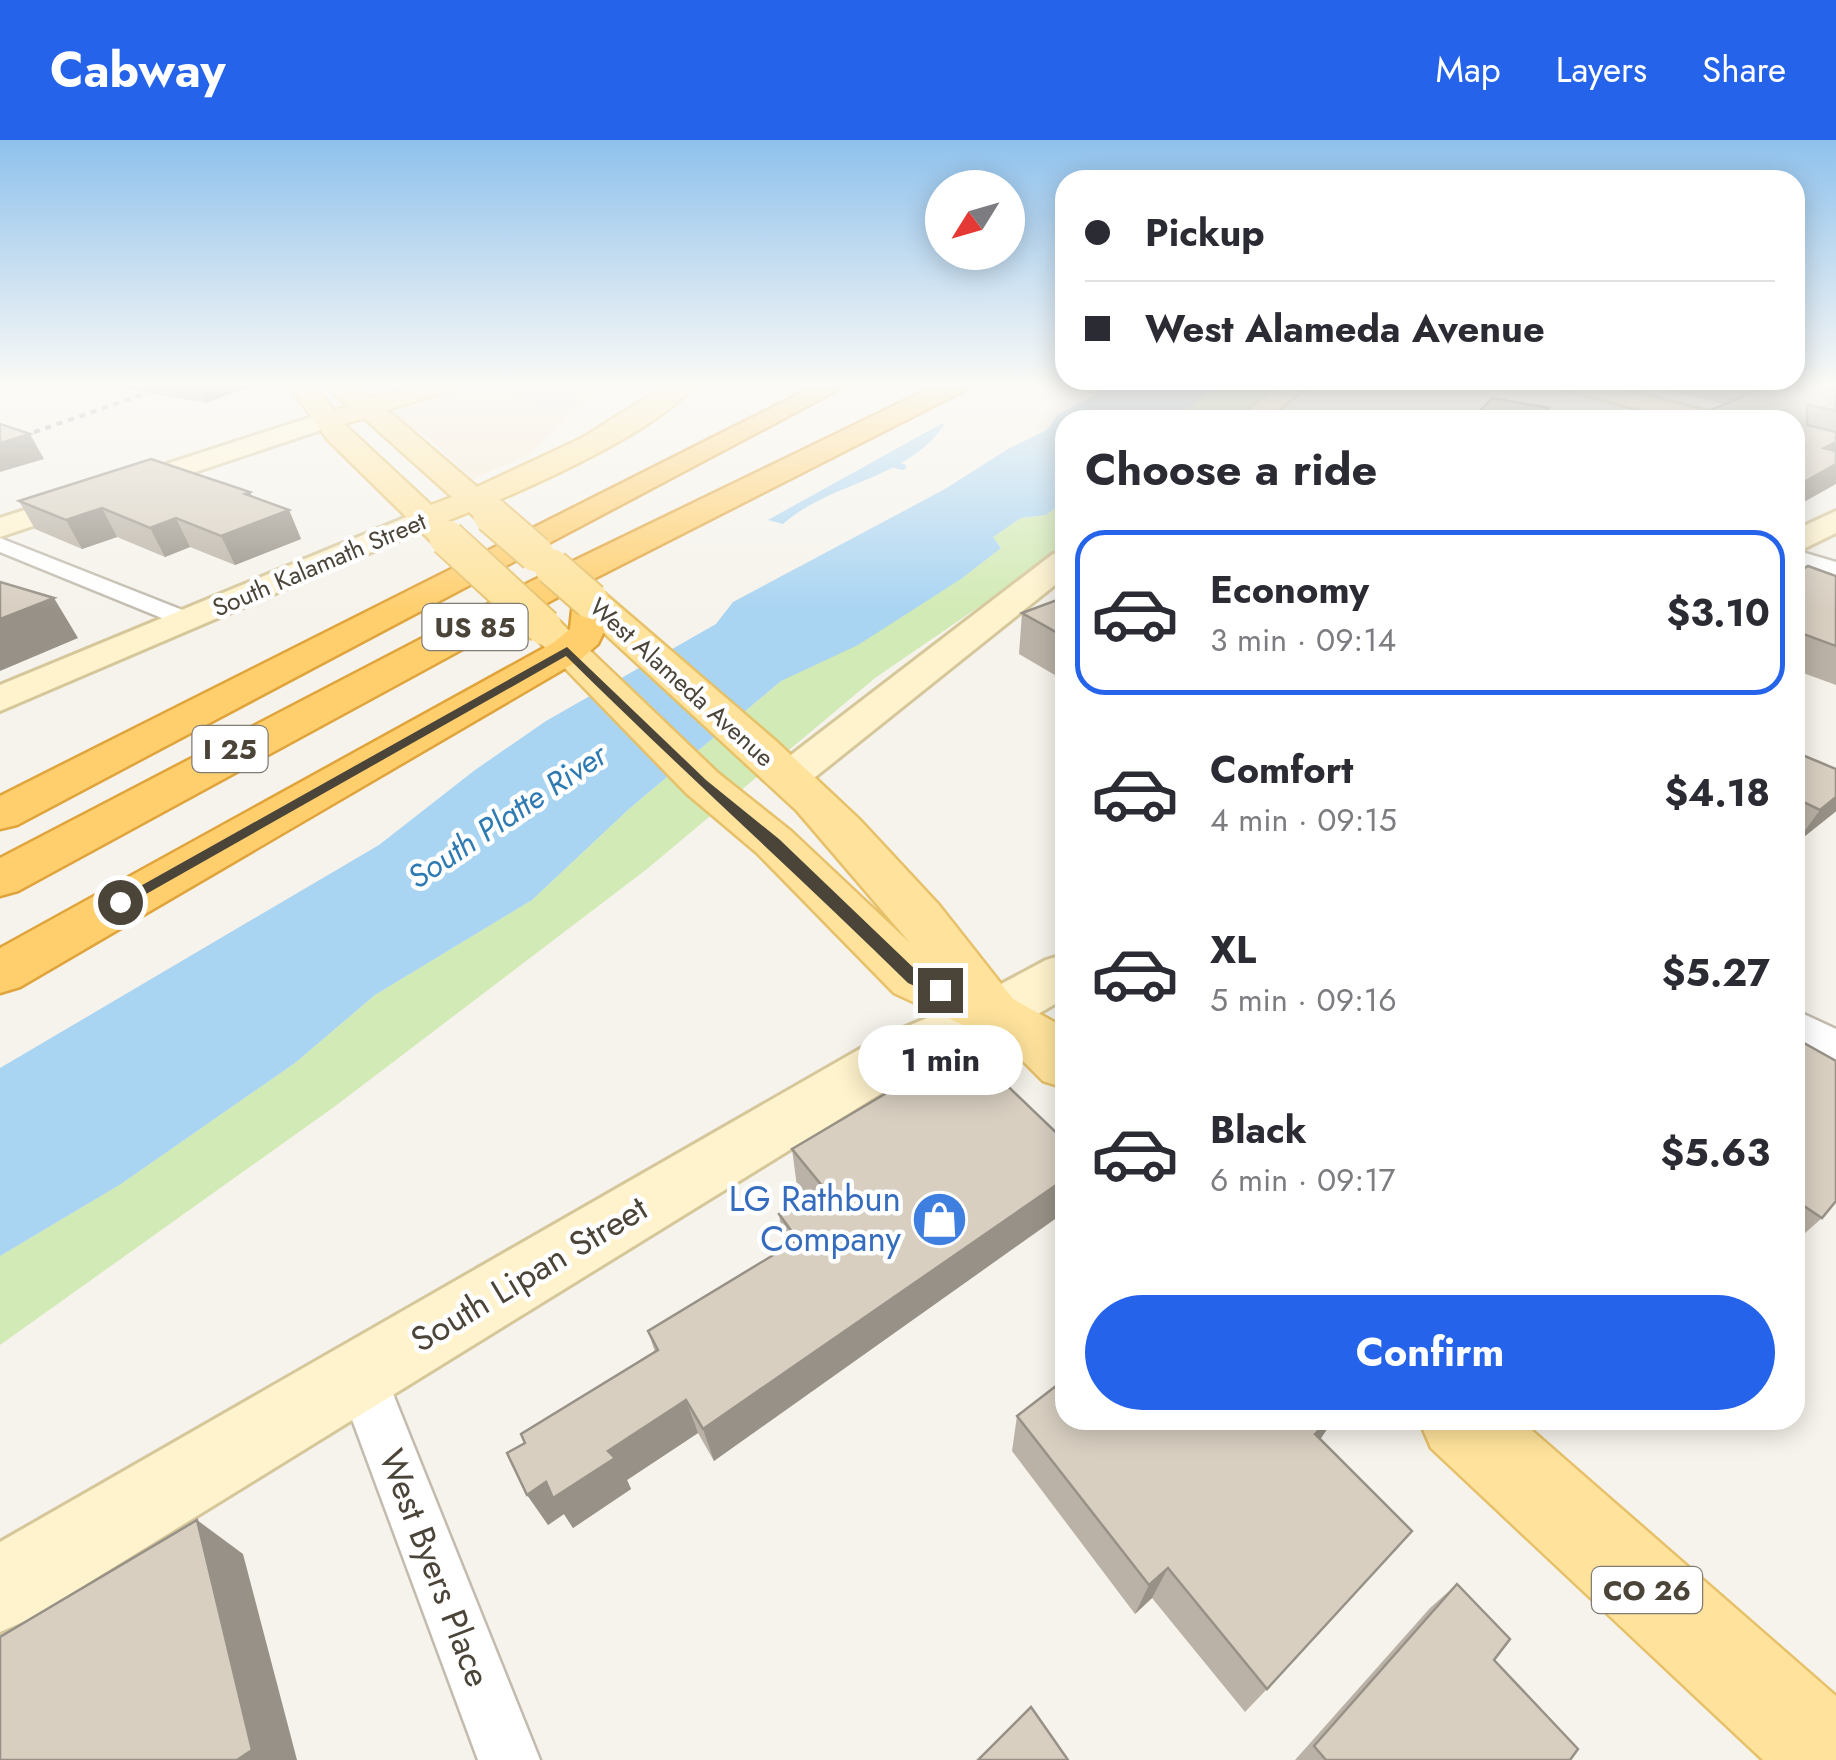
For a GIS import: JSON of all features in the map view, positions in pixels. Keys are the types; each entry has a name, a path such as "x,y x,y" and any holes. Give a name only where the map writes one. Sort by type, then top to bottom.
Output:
{"highway":[{"name":"US 85","path":"0,803 639,461"},
{"name":"I 25","path":"0,815 687,461"},
{"name":"I 25","path":"0,878 750,461"},
{"name":"US 85","path":"0,878 545,588 802,461"},
{"path":"0,973 567,650 590,629 594,616 591,601"}],"main road":[{"name":"West Alameda Avenue","path":"368,461 702,783 774,842 914,978 993,1014 1041,1042 1055,1055"},
{"name":"West Alameda Avenue","path":"429,461 789,776 904,900 958,964 993,1014"},
{"name":"South Kalamath Street","path":"437,528 565,461"},
{"name":"CO 26","path":"1470,1430 1835,1760"}],"street":[{"path":"0,528 204,461"},
{"path":"1805,537 1836,520"},
{"name":"South Kalamath Street","path":"0,699 186,620 437,528"},
{"path":"0,544 186,620"},
{"path":"1805,559 1836,569"},
{"path":"789,776 1055,569"},
{"name":"South Lipan Street","path":"0,1589 899,1054 993,1014 1055,979"},
{"path":"1805,1030 1836,1047"},
{"name":"West Byers Place","path":"361,1376 509,1760"}],"shaded area":[{"path":"453,461 514,461 473,479"}],"green space":[{"path":"1055,508 1055,555 875,678 647,869 334,1107 0,1345 0,1256 121,1184 295,1063 375,995 532,900 629,809 781,681 1001,547 992,537 1021,518 1046,515"}],"water":[{"path":"875,461 905,461 824,498 783,524 768,520"},
{"name":"South Platte River","path":"990,461 1055,461 1055,508 1046,515 1021,518 993,537 1001,548 961,579 858,645 781,681 629,809 532,900 375,995 295,1063 121,1184 0,1256 0,1068 379,845 546,721 716,624 733,602 945,489"}],"building":[{"path":"156,461 250,492 245,494 289,510 221,536 176,518 150,528 102,508 66,520 19,501"},
{"path":"1805,461 1836,461 1805,481"},
{"path":"1805,568 1836,576 1836,646 1805,635"},
{"path":"0,582 54,598 0,619"},
{"path":"1055,601 1055,631 1022,613"},
{"path":"1805,756 1836,769 1836,797 1820,810 1805,803"},
{"path":"1805,1044 1836,1061 1836,1201 1822,1218 1805,1207"},
{"path":"966,1046 1055,1131 1055,1186 703,1429 686,1400 608,1451 615,1458 553,1498 546,1482 527,1495 507,1453 525,1443 521,1434 658,1350 648,1331 798,1240 779,1214 823,1187 792,1149"},
{"path":"1055,1387 1055,1430 1319,1430 1315,1434 1412,1531 1267,1689 1168,1568 1149,1585 1017,1416"},
{"path":"197,1520 252,1750 237,1760 0,1760 0,1637"},
{"path":"1457,1584 1510,1639 1494,1660 1578,1749 1570,1760 1326,1760 1314,1746"},
{"path":"1031,1707 1068,1760 978,1760"}],"waterway":[{"path":"895,465 903,467"}],"place":[{"name":"LG Rathbun Company","path":"940,1219"}],"route":[{"path":"120,902 567,651 702,783 742,820 774,842 914,978 940,990"}]}
